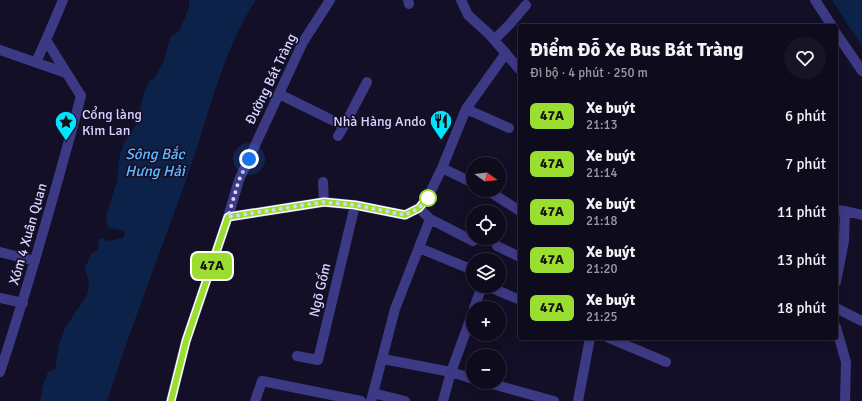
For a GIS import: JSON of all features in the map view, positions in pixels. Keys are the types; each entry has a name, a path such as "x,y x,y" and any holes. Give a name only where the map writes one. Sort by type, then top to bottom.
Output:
{"street":[{"path":"36,62 62,0"},
{"name":"Đường Bát Tràng","path":"171,401 186,341 239,180 303,42 330,0"},
{"path":"461,0 468,15 494,40 518,68"},
{"path":"815,0 831,24"},
{"path":"494,40 526,5"},
{"path":"838,35 862,71"},
{"name":"Xóm 4 Xuân Quan","path":"0,372 23,304 81,96 46,40"},
{"path":"0,50 66,73"},
{"path":"228,217 324,202 355,205 405,215 419,208 428,197 442,168 466,109 506,54"},
{"path":"338,136 367,82"},
{"path":"279,94 344,126"},
{"path":"466,109 509,128"},
{"path":"442,168 466,180"},
{"path":"323,182 324,202"},
{"path":"498,197 518,210"},
{"name":"Ngõ Gốm","path":"297,356 318,360 355,205"},
{"path":"419,208 430,219 466,237"},
{"path":"838,272 844,240 840,210 862,214"},
{"path":"405,401 372,397 395,309 430,219"},
{"path":"497,246 518,256"},
{"path":"419,248 466,267"},
{"path":"0,252 35,261"},
{"path":"503,293 518,299"},
{"path":"0,298 23,304"},
{"path":"838,309 862,321"},
{"path":"443,401 451,372 466,331"},
{"path":"838,334 846,362 845,401"},
{"path":"578,401 590,340"},
{"path":"615,340 666,362"},
{"path":"383,358 451,372 466,377"},
{"path":"255,401 262,381 361,401"},
{"path":"506,389 535,399 554,401"}],"water":[{"name":"Sông Bắc Hưng Hải","path":"189,0 256,0 244,20 225,62 189,172 107,401 40,401 43,385 48,372 55,369 59,345 65,328 87,295 89,283 85,268 91,254 98,249 99,239 104,238 107,241 123,238 125,233 120,230 109,228 107,225 106,216 117,181 120,154 125,141 136,125 144,92 149,81 154,79 164,61 170,37 180,30 189,7"},
{"path":"832,0 862,0 862,46"}],"bus line":[{"name":"47A","path":"171,401 186,341 228,217 324,202 355,205 405,215 419,208 428,197"}],"place":[{"name":"Nhà Hàng Ando","path":"441,140"},
{"name":"Cổng làng Kim Lan","path":"66,142"}],"route":[{"path":"249,159 239,180 228,217 324,202 355,205 405,215 419,208 428,198"}]}
